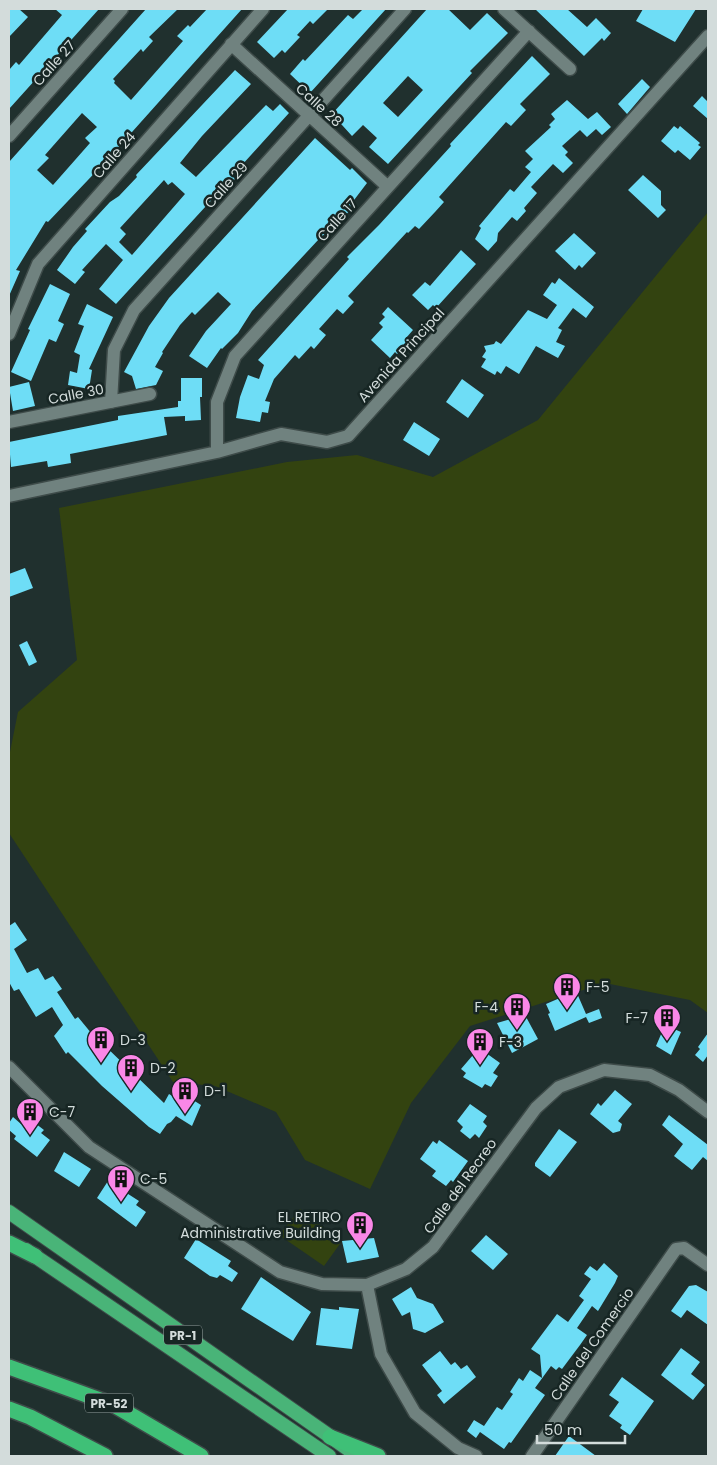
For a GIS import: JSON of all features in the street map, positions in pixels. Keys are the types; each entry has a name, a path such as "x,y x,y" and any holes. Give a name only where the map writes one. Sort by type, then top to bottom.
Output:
{"highway":[{"name":"PR-1","path":"9,1212 358,1456"},
{"name":"PR-1","path":"9,1239 329,1456"},
{"path":"9,1243 35,1256"},
{"name":"PR-52","path":"9,1367 114,1405 201,1456"},
{"path":"9,1409 30,1416 105,1456"},
{"path":"330,1437 378,1456"}],"street":[{"name":"Calle 27","path":"9,136 122,9"},
{"name":"Calle 24","path":"9,334 38,264 230,44 263,9"},
{"name":"Calle 29","path":"111,402 114,350 134,310 405,9"},
{"path":"504,9 570,68"},
{"name":"Calle 17","path":"217,452 217,402 235,356 528,31"},
{"name":"Avenida Principal","path":"9,496 217,452 281,434 327,442 348,436 706,42"},
{"name":"Calle 28","path":"230,44 388,186"},
{"name":"Calle 30","path":"9,422 150,394"},
{"name":"Calle del Recreo","path":"9,1067 89,1147 280,1272 322,1284 367,1285 406,1269 433,1248 536,1108 559,1087 604,1070 650,1075 679,1090 708,1112"},
{"name":"Calle del Comercio","path":"532,1456 676,1249 684,1248 708,1265"},
{"path":"367,1285 381,1354 415,1413 458,1448 476,1456"}],"green space":[{"path":"708,212 708,1013 690,1000 605,983 470,1026 411,1103 370,1189 305,1160 276,1112 215,1086 173,1082 9,833 9,757 18,712 77,660 59,508 287,462 357,455 433,477 538,420"},
{"path":"300,1209 342,1241 324,1266 279,1235"}],"building":[{"path":"9,9 19,9 28,17 9,37"},
{"path":"55,9 99,9 9,109 9,70 16,62 19,65 62,15"},
{"path":"146,9 178,9 149,37 153,41 143,52 141,49 113,79 114,83 131,100 183,41 177,36 188,25 190,27 207,9 242,9 107,160 48,222 46,221 16,270 20,271 9,296 9,162","holes":["82,113 97,127 85,138 90,143 53,185 37,170 49,158 45,155"]},
{"path":"288,9 328,9 313,24 310,21 297,35 300,37 285,53 282,50 274,58 257,42"},
{"path":"363,9 386,9 310,93 290,74 303,59 305,61 348,15 353,19"},
{"path":"427,9 448,9 470,30 487,13 508,33 470,71 472,73 388,164 369,147 377,138 363,125 352,136 332,114","holes":["408,76 423,90 398,117 383,103"]},
{"path":"535,9 567,9 587,27 596,18 611,33 604,41 602,38 584,56"},
{"path":"643,9 696,9 675,42 636,21"},
{"path":"532,56 550,74 520,104 526,110 511,126 506,122 439,197 444,202 435,212 419,229 415,226 407,232 348,296 354,302 343,314 337,309 319,329 326,335 314,349 311,346 299,359 295,355 274,379 265,401 270,402 268,413 262,412 260,422 236,418 240,397 248,375 259,379 264,365 258,360 349,259 347,257 379,225 451,146 450,144"},
{"path":"235,70 251,84 202,136 180,163 196,177 266,105 273,111 280,104 289,113 232,176 235,179 220,195 218,193 116,304 99,289 123,260 106,244 82,270 85,272 75,284 57,270 87,231 85,229 137,177 136,175","holes":["164,180 168,185 172,182 185,194 132,255 119,242 126,234 120,228"]},
{"path":"642,79 650,87 627,114 618,104"},
{"path":"702,96 708,102 708,119 693,106"},
{"path":"567,100 588,119 597,112 611,127 602,135 596,129 587,137 580,130 562,146 568,152 565,155 573,163 563,173 553,164 531,187 537,193 524,208 526,211 517,221 512,217 498,233 497,241 488,251 475,239 481,228 479,226 510,189 514,192 531,172 525,167 533,159 525,151 551,127 549,125 555,119 551,114"},
{"path":"674,126 678,129 680,126 700,143 698,145 701,147 690,160 678,150 675,153 661,141"},
{"path":"315,138 350,170 352,168 367,183 351,204 354,207 319,239 252,311 238,333 221,348 207,368 189,356 206,331 231,304 218,292 195,315 192,312 180,325 162,352 155,367 163,371 156,385 136,389 132,376 124,372 149,326 169,298"},
{"path":"643,175 661,191 661,205 666,210 658,218 628,190"},
{"path":"574,233 596,253 582,268 579,265 575,270 555,251"},
{"path":"461,250 476,264 436,308 433,305 428,310 412,295 425,282 430,286"},
{"path":"559,278 594,307 586,318 573,308 558,328 562,330 556,342 565,346 558,358 536,346 519,374 506,366 501,374 497,371 495,375 481,367 486,359 482,357 486,351 484,346 494,344 496,341 501,344 528,310 547,319 557,305 543,295 552,282 555,284"},
{"path":"50,284 70,294 58,321 64,324 56,342 49,339 31,381 11,372 30,330 28,329"},
{"path":"87,304 113,317 89,369 92,370 89,389 68,385 70,371 77,373 80,355 74,352 84,326 78,324"},
{"path":"388,307 413,330 406,338 408,343 390,358 371,340 383,327 379,323 385,317 382,314"},
{"path":"181,378 202,378 202,397 200,397 201,420 185,421 185,416 164,417 167,435 70,454 71,463 48,467 47,461 11,467 9,442 118,420 118,416 178,407 178,401 181,401"},
{"path":"462,379 484,395 468,418 446,402"},
{"path":"29,382 35,406 13,411 9,387"},
{"path":"414,422 440,439 429,456 403,440"},
{"path":"25,568 33,588 9,597 9,574"},
{"path":"27,641 37,662 29,666 19,645"},
{"path":"15,922 27,940 14,949 27,973 38,968 45,980 53,976 62,989 57,992 75,1019 78,1017 101,1045 102,1043 164,1103 169,1094 187,1105 193,1100 201,1105 192,1126 176,1116 160,1134 149,1127 102,1086 68,1052 66,1054 54,1036 63,1025 52,1007 36,1017 19,989 14,991 9,982 9,926"},
{"name":"F-5","path":"576,991 586,1014 599,1009 602,1018 589,1023 586,1017 555,1031 546,1004"},
{"name":"F-4","path":"525,1015 538,1039 512,1053 497,1023"},
{"name":"F-7","path":"665,1025 681,1032 671,1055 656,1046"},
{"path":"708,1033 708,1055 703,1062 695,1055"},
{"name":"F-3","path":"479,1048 500,1063 493,1073 498,1076 491,1087 485,1084 482,1088 463,1077 466,1073 461,1069"},
{"path":"615,1090 632,1104 618,1121 622,1124 620,1131 613,1133 590,1114 598,1103 601,1106"},
{"path":"470,1104 487,1116 483,1122 487,1126 479,1138 475,1134 470,1139 460,1131 463,1127 457,1121"},
{"path":"669,1115 708,1145 708,1161 703,1157 692,1170 674,1156 683,1144 662,1125"},
{"name":"C-7","path":"13,1117 21,1124 27,1117 44,1130 41,1133 50,1140 37,1157 14,1139 16,1136 9,1130 9,1123"},
{"path":"559,1129 577,1142 550,1177 535,1166 535,1163"},
{"path":"439,1140 468,1161 453,1182 451,1180 446,1186 432,1176 436,1171 420,1159 433,1141 437,1144"},
{"path":"64,1152 91,1169 79,1187 54,1171"},
{"name":"C-5","path":"108,1181 139,1201 136,1205 146,1212 136,1227 97,1198"},
{"path":"486,1235 508,1254 493,1270 471,1251"},
{"name":"EL RETIRO Administrative Building","path":"374,1238 379,1257 347,1263 342,1241"},
{"path":"196,1239 231,1261 228,1266 238,1273 232,1282 220,1275 217,1278 210,1276 184,1258"},
{"path":"604,1263 618,1276 615,1283 598,1311 592,1306 577,1328 587,1335 562,1369 559,1367 556,1370 551,1366 535,1388 545,1395 511,1443 509,1442 504,1449 480,1432 476,1438 467,1431 474,1420 484,1426 497,1407 502,1410 513,1394 510,1392 519,1378 523,1381 530,1370 542,1378 540,1355 531,1349 557,1314 568,1322 584,1300 579,1296 591,1279 584,1274 590,1266 597,1271"},
{"path":"261,1277 311,1312 293,1341 241,1309"},
{"path":"696,1285 708,1292 708,1325 687,1310 681,1318 671,1311 689,1286"},
{"path":"411,1287 417,1298 433,1304 444,1322 425,1333 413,1329 410,1312 402,1316 392,1299"},
{"path":"339,1307 359,1309 352,1349 316,1345 321,1308 339,1310"},
{"path":"681,1348 700,1362 691,1374 705,1385 693,1400 661,1375"},
{"path":"440,1351 451,1365 455,1362 461,1369 467,1365 476,1377 444,1404 437,1395 442,1391 422,1365"},
{"path":"622,1377 654,1401 630,1435 620,1428 622,1425 609,1416 619,1402 609,1395"},
{"path":"569,1436 596,1456 555,1456"}],"place":[{"name":"F-5","path":"567,1011"},
{"name":"F-4","path":"517,1031"},
{"name":"F-7","path":"667,1042"},
{"name":"D-3","path":"101,1064"},
{"name":"F-3","path":"480,1066"},
{"name":"D-2","path":"131,1092"},
{"name":"D-1","path":"185,1115"},
{"name":"C-7","path":"30,1136"},
{"name":"C-5","path":"121,1203"},
{"name":"EL RETIRO Administrative Building","path":"360,1249"}]}
